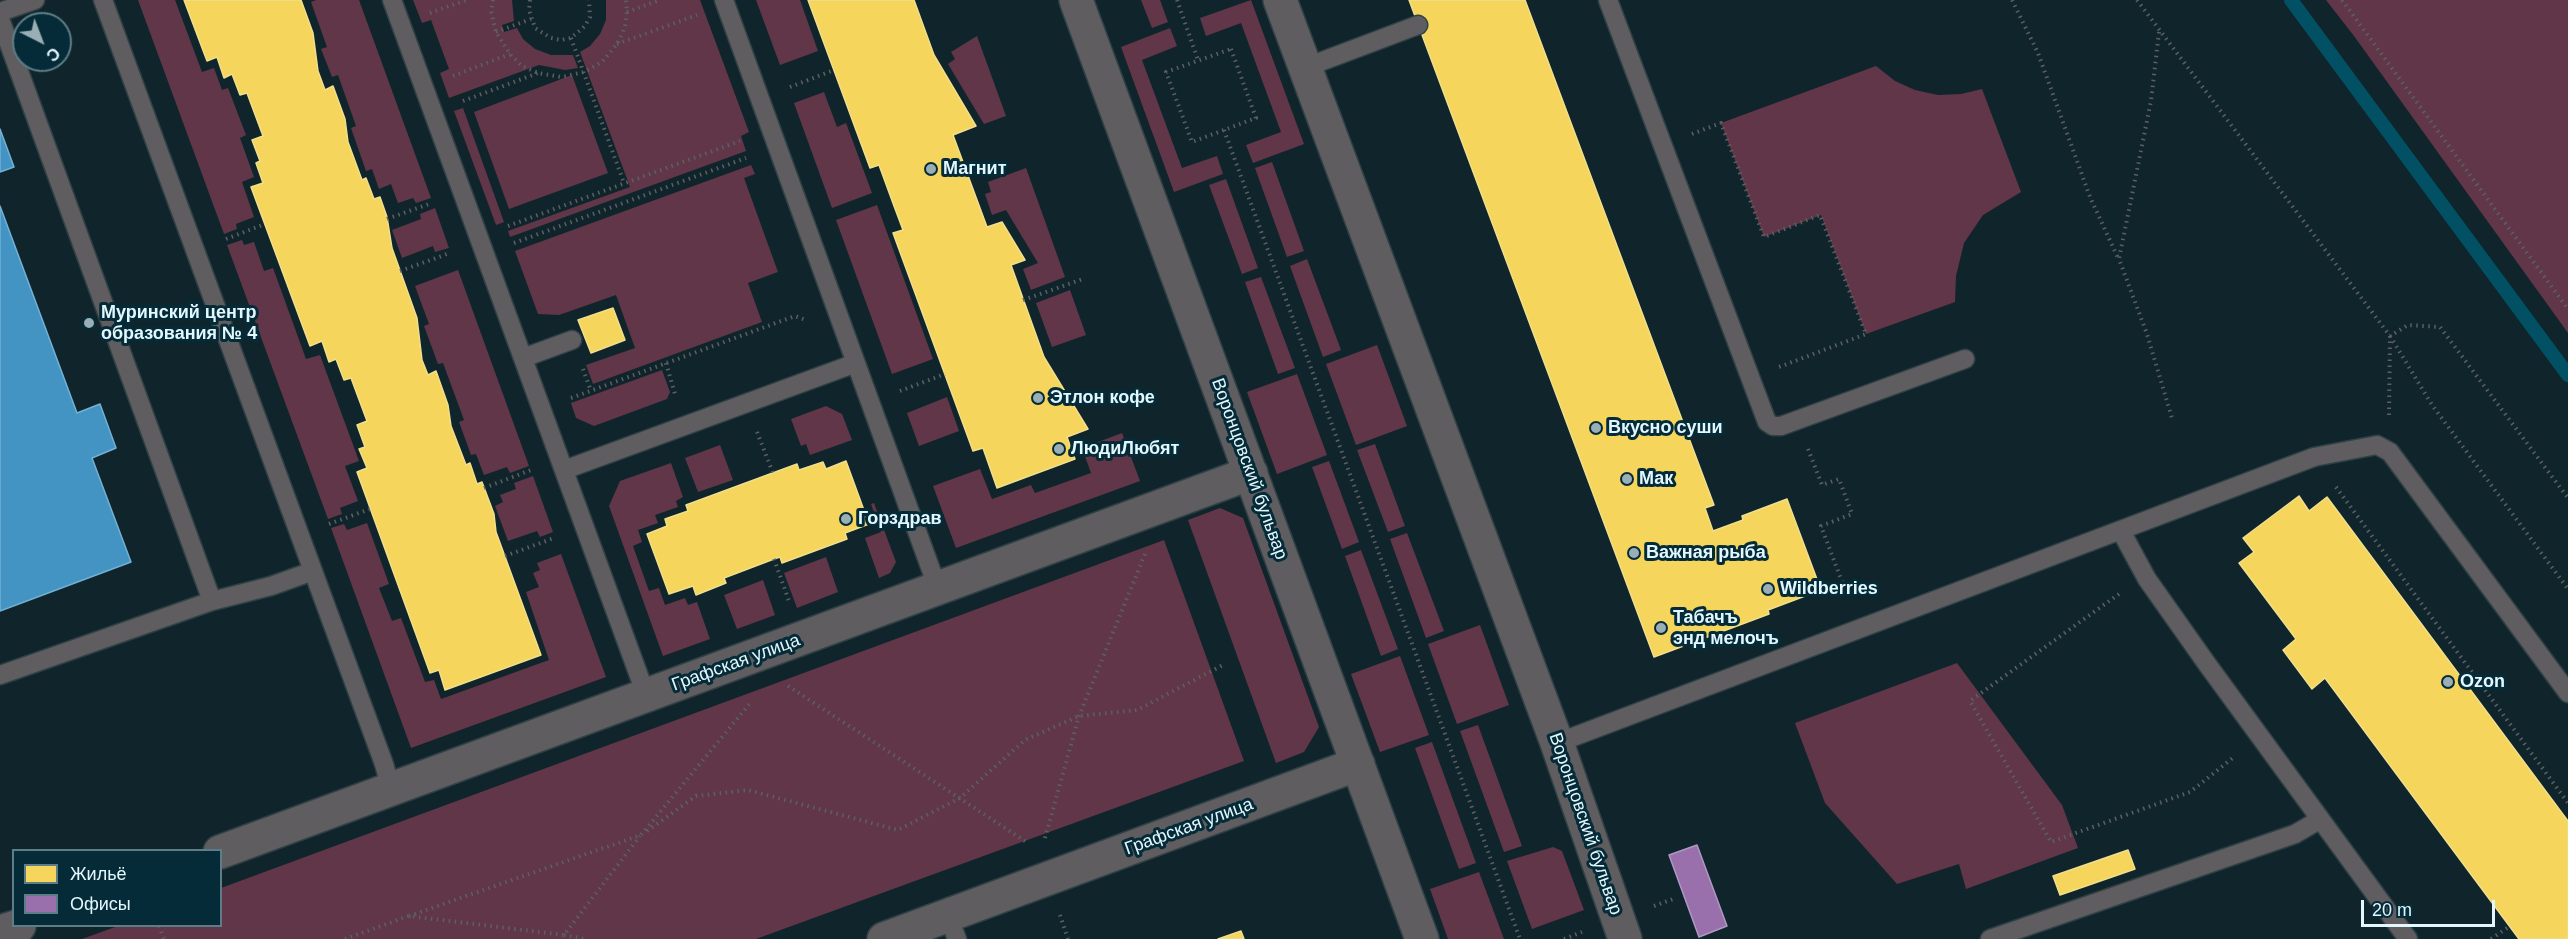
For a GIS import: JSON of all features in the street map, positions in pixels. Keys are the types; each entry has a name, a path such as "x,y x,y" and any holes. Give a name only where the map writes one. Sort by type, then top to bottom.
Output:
{"street":[{"name":"Воронцовский бульвар","path":"1076,0 1422,939"},
{"name":"Воронцовский бульвар","path":"1280,0 1557,743 1625,939"},
{"name":"Графская улица","path":"222,851 1251,473"},
{"name":"Графская улица","path":"885,939 952,928 1358,765"},
{"path":"0,932 16,927"}],"lane":[{"path":"0,12 35,0"},
{"path":"103,0 384,764 391,789"},
{"path":"392,0 646,696"},
{"path":"1608,0 1767,422 1773,426 1781,426 1965,358"},
{"path":"725,2 938,589"},
{"path":"0,19 212,600"},
{"path":"1304,68 1418,25"},
{"path":"523,358 572,340"},
{"path":"564,470 856,363"},
{"path":"1557,743 2314,457 2377,445 2390,452 2568,693"},
{"path":"2121,531 2147,579 2319,820 2408,939"},
{"path":"0,675 212,600 271,586 313,571"},
{"path":"1990,939 2295,834 2319,820"}],"path":[{"path":"493,0 491,11 496,32 510,54 522,66 538,73 562,77 584,72 602,62 617,44 625,27 626,0"},
{"path":"530,0 529,10 535,28 551,38 571,38 585,26 590,17 589,0"},
{"path":"627,12 660,0"},
{"path":"1176,0 1198,60"},
{"path":"2012,0 2038,53 2090,197 2119,259 2148,334 2172,418"},
{"path":"2137,0 2390,336 2432,405 2568,589"},
{"path":"2342,0 2568,309"},
{"path":"617,44 725,2"},
{"path":"496,32 531,19"},
{"path":"2119,259 2151,101 2159,31"},
{"path":"571,38 624,183"},
{"path":"1231,49 1256,118 1224,130 1192,142 1166,72 1231,49"},
{"path":"424,86 510,54"},
{"path":"783,89 834,70"},
{"path":"433,112 538,73"},
{"path":"1663,145 1721,123 1764,237 1820,215 1862,323 1866,334 1750,377"},
{"path":"1224,130 1520,939"},
{"path":"502,228 746,139 752,156"},
{"path":"508,245 777,147"},
{"path":"387,219 438,201"},
{"path":"221,241 265,224"},
{"path":"400,271 456,250"},
{"path":"1023,300 1083,279"},
{"path":"2390,336 2408,325 2440,327 2568,498"},
{"path":"2390,336 2390,452"},
{"path":"894,393 945,374"},
{"path":"747,403 773,473"},
{"path":"1807,444 1822,485 1839,479 1852,514 1821,526 1847,595"},
{"path":"2314,457 2568,802"},
{"path":"484,488 536,468"},
{"path":"325,526 370,509"},
{"path":"505,556 560,536"},
{"path":"1044,841 1079,716 1148,547"},
{"path":"774,559 789,603"},
{"path":"2147,579 2126,589 1970,701 2051,842 2190,792 2260,736"},
{"path":"345,939 641,835 696,796 748,790 897,830 960,798 1025,740 1079,716 1137,710 1223,665"},
{"path":"782,682 1032,846"},
{"path":"564,935 641,835 758,693"},
{"path":"1059,910 1068,939"},
{"path":"409,916 585,939"},
{"path":"2491,939 2510,926"}],"shaded area":[{"path":"138,0 175,0 202,72 214,68 222,90 228,88 246,135 240,138 254,177 242,182 254,217 236,224 237,229 224,234"},
{"path":"359,0 431,198 416,203 413,198 398,203 391,184 379,189 372,169 366,171 351,128 356,126 338,75 332,77 321,49 327,47 311,2"},
{"path":"413,0 512,0 514,21 502,25 504,32 517,28 523,39 535,49 551,55 573,55 578,68 565,70 539,65 449,98 440,73 449,69 431,20 422,23"},
{"path":"606,0 700,0 749,132 741,136 746,151 510,237 508,231 630,187 580,52 590,46 600,34 606,20"},
{"path":"756,0 800,0 818,51 780,65"},
{"path":"1141,0 1160,0 1168,22 1152,28"},
{"path":"1251,0 1304,144 1253,163 1246,145 1281,132 1241,23 1206,36 1200,18"},
{"path":"2326,0 2568,0 2568,333 2354,36"},
{"path":"1170,28 1177,46 1142,60 1182,168 1217,156 1223,174 1174,192 1121,47"},
{"path":"977,36 1006,116 984,124 948,64 955,59 951,52"},
{"path":"1876,66 1895,81 1915,90 1938,95 1961,94 1982,89 2021,192 1983,215 1964,243 1956,276 1955,302 1866,334 1821,215 1764,237 1721,123"},
{"path":"572,75 608,173 509,209 474,112"},
{"path":"824,92 837,127 846,123 872,193 832,208 794,103"},
{"path":"463,108 504,222 496,225 454,111"},
{"path":"1272,162 1304,251 1287,257 1255,168"},
{"path":"751,165 755,174 744,178 778,272 748,283 762,322 593,384 586,365 635,348 616,295 559,315 538,314 515,251"},
{"path":"1026,168 1065,277 1031,290 1023,269 1038,263 1006,210 992,215 985,194 991,192 988,182"},
{"path":"1226,179 1258,268 1242,274 1209,185"},
{"path":"877,205 933,359 892,374 836,220"},
{"path":"435,208 449,248 435,252 433,246 402,258 392,230 421,219 420,214"},
{"path":"242,240 244,245 254,242 264,271 273,268 306,359 320,355 359,461 345,466 358,501 340,508 342,514 328,519 227,245"},
{"path":"1307,259 1341,350 1323,357 1290,266"},
{"path":"458,270 529,466 510,473 507,467 484,475 476,454 471,455 459,422 464,420 443,363 438,364 424,326 429,324 415,286"},
{"path":"1261,277 1295,368 1278,374 1245,282"},
{"path":"1070,290 1086,335 1052,347 1036,303"},
{"path":"1377,345 1407,426 1356,445 1326,364"},
{"path":"662,370 670,392 667,399 594,426 576,418 571,403"},
{"path":"1297,374 1327,455 1277,474 1247,392"},
{"path":"947,397 959,431 919,446 907,413"},
{"path":"826,406 842,414 852,440 810,455 806,444 801,446 791,419"},
{"path":"1122,433 1140,481 956,548 933,486 980,469 992,499 1031,485 1035,493 1091,473 1082,448"},
{"path":"1375,444 1405,526 1388,532 1357,450"},
{"path":"720,445 733,480 698,492 685,458"},
{"path":"1329,461 1359,542 1342,549 1312,467"},
{"path":"671,463 683,497 676,501 678,507 655,515 658,523 638,530 642,542 633,546 649,591 659,588 665,605 685,598 688,605 697,602 710,639 663,656 609,506 620,481"},
{"path":"533,476 553,532 540,537 537,531 508,541 495,506 503,502 500,495 516,489 514,483"},
{"path":"874,503 896,562 890,573 879,578 865,538 881,532 871,504"},
{"path":"1220,508 1243,518 1319,727 1304,752 1276,763 1188,520"},
{"path":"367,523 389,584 379,588 392,621 401,618 425,682 434,680 441,699 549,660 526,592 539,587 533,573 540,570 537,563 561,554 606,677 411,748 331,528 344,524 347,530"},
{"path":"1407,533 1444,631 1426,638 1390,539"},
{"path":"1164,540 1244,761 756,939 82,939 115,927 222,927 222,888"},
{"path":"1361,550 1398,649 1381,656 1345,556"},
{"path":"826,557 838,592 797,608 784,573"},
{"path":"763,580 775,615 737,629 724,595"},
{"path":"1480,625 1509,705 1457,724 1428,644"},
{"path":"1400,656 1429,735 1380,752 1351,674"},
{"path":"1957,663 2062,805 2078,848 1966,889 1959,864 1897,884 1825,803 1795,723"},
{"path":"1478,725 1522,846 1504,852 1460,731"},
{"path":"1432,742 1476,863 1459,869 1415,748"},
{"path":"1553,847 1562,851 1584,910 1532,929 1507,861"},
{"path":"1479,872 1504,939 1448,939 1430,889"}],"building: Жильё":[{"path":"184,0 301,0 313,33 318,71 325,90 333,86 345,119 348,142 362,180 366,178 374,199 380,197 387,217 392,248 417,318 422,360 428,375 436,371 448,405 451,426 466,465 470,463 477,484 482,482 494,514 496,532 541,655 445,690 439,670 430,673 357,472 367,468 359,449 365,447 357,425 367,421 351,378 344,380 336,359 329,362 322,341 310,346 251,187 263,183 256,163 260,161 252,140 263,136 247,93 240,95 232,74 224,78 217,57 207,61"},
{"path":"808,0 914,0 934,55 976,126 953,135 987,227 1002,222 1025,260 1011,265 1044,357 1088,429 1067,437 1075,459 997,488 983,448 973,451 893,233 903,230 879,165 870,168"},
{"path":"1409,0 1525,0 1714,505 1705,508 1713,531 1743,520 1742,516 1787,499 1821,590 1768,610 1769,614 1654,657"},
{"path":"613,308 625,340 591,353 578,320"},
{"path":"846,461 869,524 845,533 847,539 782,563 780,557 774,559 724,578 726,583 696,595 693,586 669,594 647,534 667,526 665,519 688,511 686,505 797,464 799,470 823,462 826,469"},
{"path":"2299,496 2309,511 2327,497 2568,821 2568,939 2519,939 2325,678 2312,689 2283,650 2296,639 2239,563 2254,552 2243,538"},
{"path":"2128,850 2135,869 2060,895 2053,876"},
{"path":"1241,931 1244,939 1218,939"}],"building: Офисы":[{"path":"1697,845 1727,926 1699,937 1669,855"}],"building: Школы":[{"path":"0,129 14,167 0,172"},
{"path":"0,206 77,413 100,404 116,448 92,458 131,562 0,611"}],"waterway":[{"path":"2291,0 2568,375"}],"place":[{"name":"Магнит","path":"931,169"},
{"name":"Муринский центр образования № 4","path":"89,323"},
{"name":"Этлон кофе","path":"1038,398"},
{"name":"Вкусно суши","path":"1596,428"},
{"name":"ЛюдиЛюбят","path":"1059,449"},
{"name":"Мак","path":"1627,479"},
{"name":"Горздрав","path":"846,519"},
{"name":"Важная рыба","path":"1634,553"},
{"name":"Wildberries","path":"1768,589"},
{"name":"Табачъ энд мелочъ","path":"1661,628"},
{"name":"Ozon","path":"2448,682"}]}
